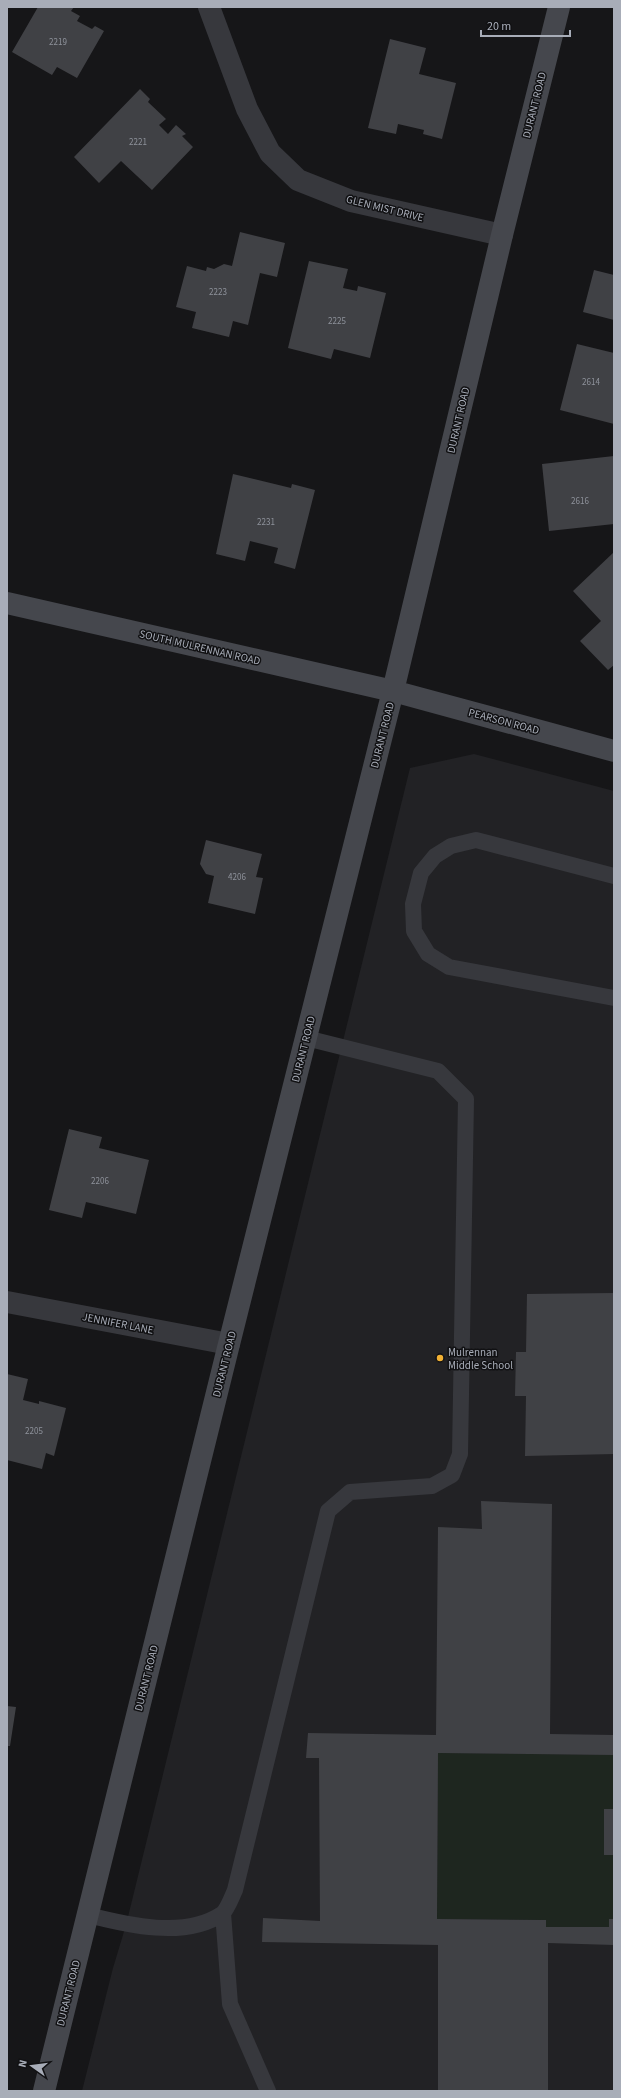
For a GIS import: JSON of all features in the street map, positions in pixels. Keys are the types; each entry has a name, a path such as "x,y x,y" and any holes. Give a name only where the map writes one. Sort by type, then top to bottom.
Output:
{"street":[{"name":"GLEN MIST DRIVE","path":"209,7 247,109 270,153 298,180 351,201 502,235"},
{"name":"DURANT ROAD","path":"44,2091 393,691 502,235 559,7"},
{"name":"SOUTH MULRENNAN ROAD","path":"7,603 393,691"},
{"name":"PEARSON ROAD","path":"393,691 614,751"},
{"name":"JENNIFER LANE","path":"7,1302 229,1344"}],"lane":[{"path":"614,876 476,840 452,846 435,856 421,873 413,904 414,932 428,954 449,967 614,998"},
{"path":"268,2091 230,2004 223,1913 235,1890 328,1511 350,1492 432,1486 452,1475 460,1454 466,1099 438,1071 306,1038"},
{"path":"88,1916 148,1928 194,1925 223,1913"}],"shaded area":[{"name":"Mulrennan Middle School","path":"474,754 614,791 614,2091 82,2091 113,1968 126,1925 410,768"},
{"path":"438,1753 614,1755 614,1809 604,1809 604,1855 614,1855 614,1919 609,1927 546,1927 546,1920 437,1919"}],"building":[{"path":"38,7 74,7 71,11 80,16 77,21 92,29 95,26 104,31 77,78 57,67 52,75 12,52"},
{"path":"390,39 426,48 419,74 456,83 442,139 423,134 424,130 398,124 396,134 368,128"},
{"path":"140,89 150,99 148,102 166,119 159,125 168,134 176,125 186,134 182,136 193,147 152,190 121,161 99,183 74,157"},
{"path":"240,232 285,243 277,277 260,273 248,325 233,321 229,337 192,328 196,312 176,307 187,266 206,271 207,267 214,269 224,264 232,266"},
{"path":"309,261 348,269 343,288 357,291 358,286 386,293 370,358 334,349 331,359 288,348"},
{"path":"594,270 614,275 614,320 583,312"},
{"path":"577,344 614,353 614,424 560,410"},
{"path":"614,456 614,524 549,531 542,464"},
{"path":"233,474 291,488 292,484 315,490 295,569 274,563 278,548 250,541 245,561 216,554"},
{"path":"614,552 614,665 608,670 580,641 601,621 573,591"},
{"path":"206,840 262,854 256,877 263,878 255,914 208,903 214,876 206,874 200,864"},
{"path":"69,1129 102,1137 99,1148 149,1160 136,1214 86,1202 82,1218 49,1210"},
{"path":"614,1293 614,1454 525,1456 526,1396 515,1396 516,1352 526,1352 527,1294"},
{"path":"7,1374 28,1379 23,1400 39,1404 39,1401 66,1408 54,1456 46,1453 42,1469 7,1460"},
{"path":"481,1501 552,1504 550,1734 614,1735 614,1755 438,1753 437,1919 546,1920 546,1927 609,1927 609,1919 614,1919 614,1945 548,1943 548,2091 438,2091 438,1945 262,1942 263,1918 320,1921 319,1758 306,1758 308,1733 436,1735 438,1527 482,1529"},
{"path":"7,1706 16,1707 10,1746 7,1746"},
{"path":"604,1809 614,1809 614,1855 604,1855"}],"place":[{"name":"Mulrennan Middle School","path":"440,1358"}]}
